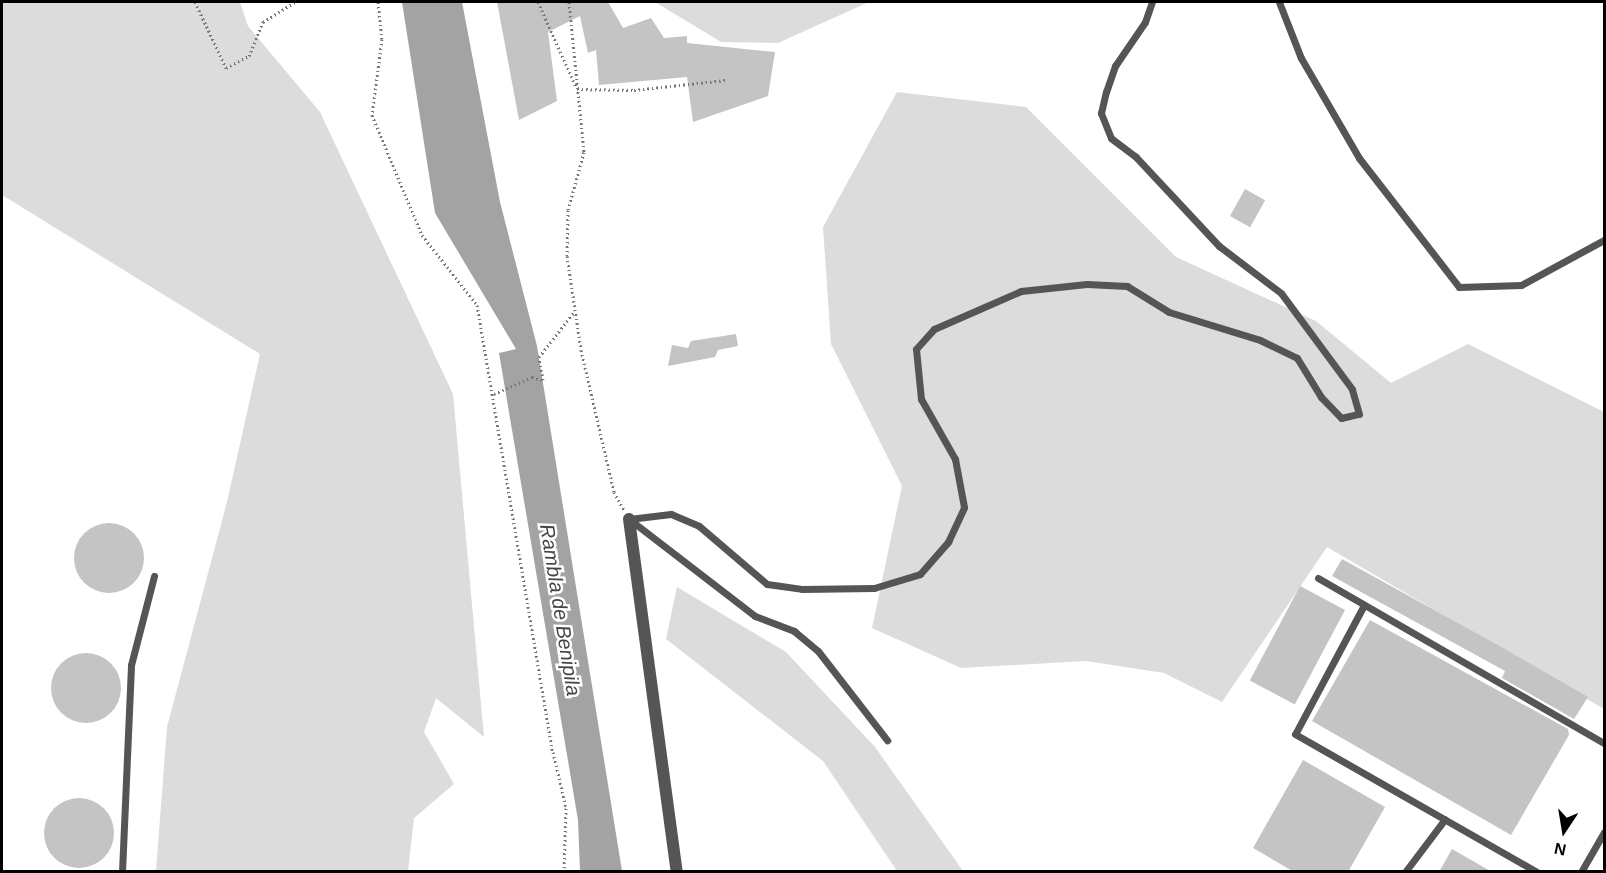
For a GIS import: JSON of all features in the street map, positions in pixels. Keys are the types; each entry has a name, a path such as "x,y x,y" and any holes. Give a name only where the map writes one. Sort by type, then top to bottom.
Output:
{"street":[{"path":"628,519 677,872"}],"lane":[{"path":"628,519 671,514 699,526 767,584 802,589 874,588 920,574 948,542 964,507 955,459 921,399 916,349 933,329 1022,291 1088,284 1127,286 1169,312 1260,340 1297,358 1320,397 1341,418 1359,414 1352,389 1281,293 1219,246 1136,157 1111,138 1101,112 1106,92 1115,66 1145,22 1152,2"},
{"path":"1279,2 1301,58 1359,158 1459,287 1521,285 1605,240"},
{"path":"628,519 755,616 794,632 818,651 886,740"},
{"path":"122,872 131,666 154,576"},
{"path":"1318,578 1605,742"},
{"path":"1364,605 1295,734 1537,872"},
{"path":"1405,872 1445,819"},
{"path":"1581,872 1605,832"}],"path":[{"path":"195,2 226,68 249,56 263,22 296,2"},
{"path":"378,2 382,39 372,115 422,235 477,305 494,394 553,752 567,808 564,872"},
{"path":"538,2 577,89"},
{"path":"569,2 584,152 568,210 567,256 575,311 614,492 628,519"},
{"path":"577,89 634,90 725,80"},
{"path":"494,394 532,376 543,380 539,357 575,311"}],"shaded area":[{"path":"2,2 240,2 248,26 320,112 453,394 484,737 436,698 424,732 454,784 414,818 408,871 156,871 167,727 227,502 260,354 2,195"},
{"path":"655,2 869,2 778,43 721,42"},
{"path":"897,92 1026,107 1176,257 1316,321 1391,383 1468,344 1604,412 1604,709 1327,547 1222,702 1164,673 1086,661 961,668 872,628 902,486 831,344 823,227"},
{"path":"677,587 786,652 875,747 963,871 897,871 823,761 666,639"}],"water":[{"name":"Rambla de Benipila","path":"402,2 462,2 500,202 537,346 622,871 580,871 578,820 499,353 516,349 435,213"}],"building":[{"path":"497,2 608,2 623,28 651,18 664,38 687,36 687,43 775,52 768,96 693,122 687,77 599,85 596,50 588,53 580,16 548,32 557,101 519,120"},
{"path":"1245,189 1265,200 1250,227 1230,216"},
{"path":"736,334 738,346 718,350 715,357 668,366 672,345 688,348 691,341"},
{"path":"109,523 122,526 134,533 141,545 144,558 141,571 134,583 122,590 109,593 96,590 84,583 77,571 74,558 77,545 84,533 96,526"},
{"path":"1342,559 1588,697 1574,719 1502,678 1505,671 1332,576"},
{"path":"1300,586 1345,610 1295,704 1250,680"},
{"path":"1370,620 1568,729 1569,735 1511,835 1312,721"},
{"path":"86,653 99,656 111,663 118,675 121,688 118,701 111,713 99,720 86,723 73,720 61,713 54,701 51,688 54,675 61,663 73,656"},
{"path":"1303,760 1385,807 1348,872 1294,872 1253,848"},
{"path":"79,798 92,801 104,808 111,820 114,833 111,846 104,858 92,865 79,868 66,865 54,858 47,846 44,833 47,820 54,808 66,801"},
{"path":"1452,849 1492,872 1439,872"}]}
